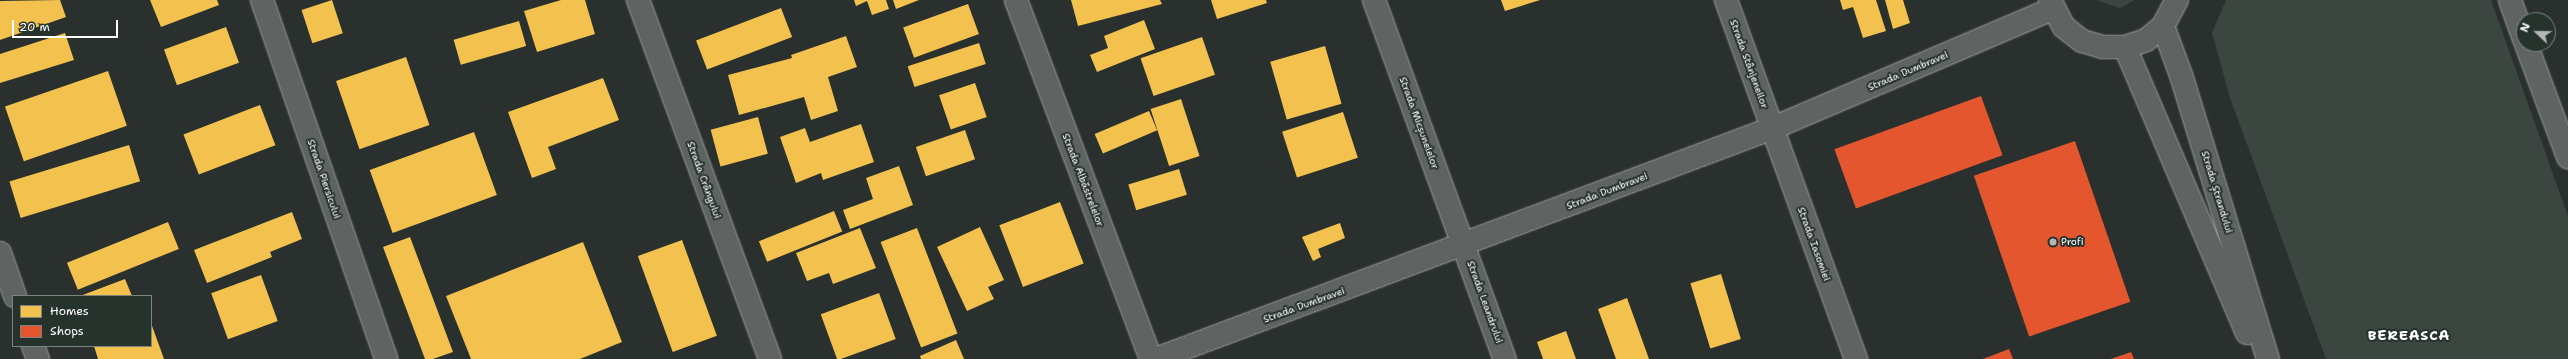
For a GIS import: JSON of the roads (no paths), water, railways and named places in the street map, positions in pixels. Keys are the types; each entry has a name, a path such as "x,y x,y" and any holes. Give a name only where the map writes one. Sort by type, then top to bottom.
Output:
{"street":[{"name":"Strada Piersicului","path":"262,0 386,359"},
{"name":"Strada Crângului","path":"638,0 770,359"},
{"name":"Strada Albăstrelelor","path":"1016,0 1151,359"},
{"name":"Strada Micșunelelor","path":"1374,0 1464,246"},
{"name":"Strada Stânjeneilor","path":"1726,0 1773,128"},
{"path":"2051,4 2064,27 2082,40 2103,47 2125,47 2146,40 2163,26 2177,0"},
{"path":"2510,0 2516,16"},
{"name":"Strada Dumbravei","path":"1156,359 1464,246 1773,128 2051,4"},
{"name":"Strada Ștrandului","path":"2163,26 2182,78 2268,359"},
{"path":"2125,47 2258,359"},
{"path":"2529,52 2568,156"},
{"name":"Strada Iasomiei","path":"1773,128 1856,359"},
{"name":"Strada Leandrului","path":"1464,246 1505,359"},
{"path":"0,253 15,295"},
{"path":"33,347 38,359"}],"place":[{"name":"Profi","path":"2053,242"}],"district":[{"name":"BEREASCA","path":"2409,335"}]}
